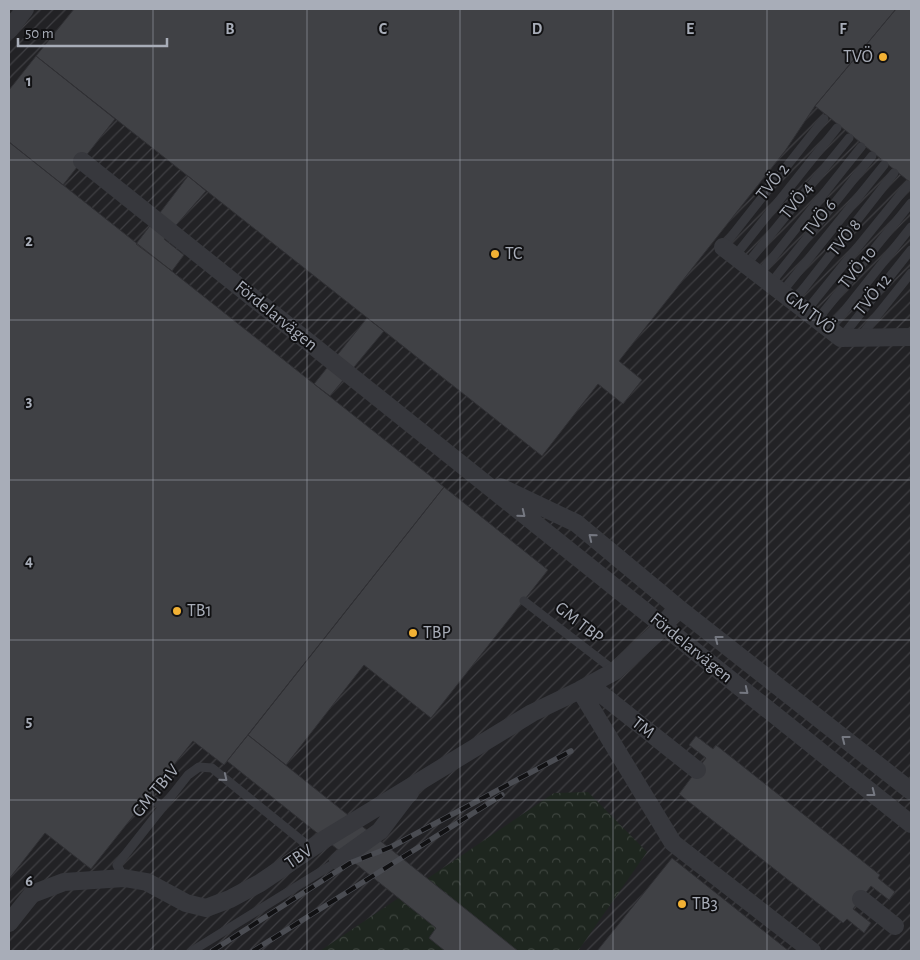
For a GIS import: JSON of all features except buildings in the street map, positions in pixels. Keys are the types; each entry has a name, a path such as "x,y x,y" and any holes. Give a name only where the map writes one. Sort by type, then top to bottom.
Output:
{"street":[{"path":"9,30 26,9"},
{"name":"Fördelarvägen","path":"82,160 911,824"},
{"name":"GM TVÖ","path":"782,292 860,337 911,336"},
{"name":"Fördelarvägen","path":"470,472 576,523 677,607 911,791"},
{"name":"TBV","path":"9,923 32,894 64,882 124,878 147,882 186,903 206,908 230,900 532,713 585,688 615,671 663,627 677,607"},
{"path":"585,688 673,843 812,951"},
{"name":"TM","path":"585,688 697,770"},
{"path":"338,862 380,830 405,798 437,771"},
{"path":"861,899 895,926"}],"lane":[{"path":"782,292 824,119"},
{"name":"TVÖ 2","path":"782,292 837,128"},
{"path":"782,292 849,138"},
{"name":"TVÖ 4","path":"782,292 861,147"},
{"path":"782,292 872,156"},
{"name":"TVÖ 6","path":"782,292 884,165"},
{"path":"782,292 894,174"},
{"name":"TVÖ 8","path":"782,292 908,185"},
{"path":"782,292 911,203"},
{"name":"TVÖ 10","path":"782,292 911,227"},
{"path":"782,292 911,250"},
{"name":"TVÖ 12","path":"860,337 911,273"},
{"name":"GM TBP","path":"524,601 615,671"},
{"name":"GM TB1V","path":"124,878 117,865 188,775 199,768 212,768 312,849"},
{"path":"155,801 163,807"},
{"path":"134,827 142,833"},
{"path":"192,951 338,862"}],"shaded area":[{"path":"9,9 911,9 911,951 9,951"}],"green space":[{"path":"588,792 647,852 578,951 320,951 554,793"}],"railway":[{"path":"212,951 350,863 391,847 571,751"},
{"path":"253,951 502,795"}],"place":[{"name":"TVÖ","path":"883,57"},
{"name":"TC","path":"495,254"},
{"name":"TB1","path":"177,611"},
{"name":"TBP","path":"413,633"},
{"name":"TB3","path":"682,904"}]}
